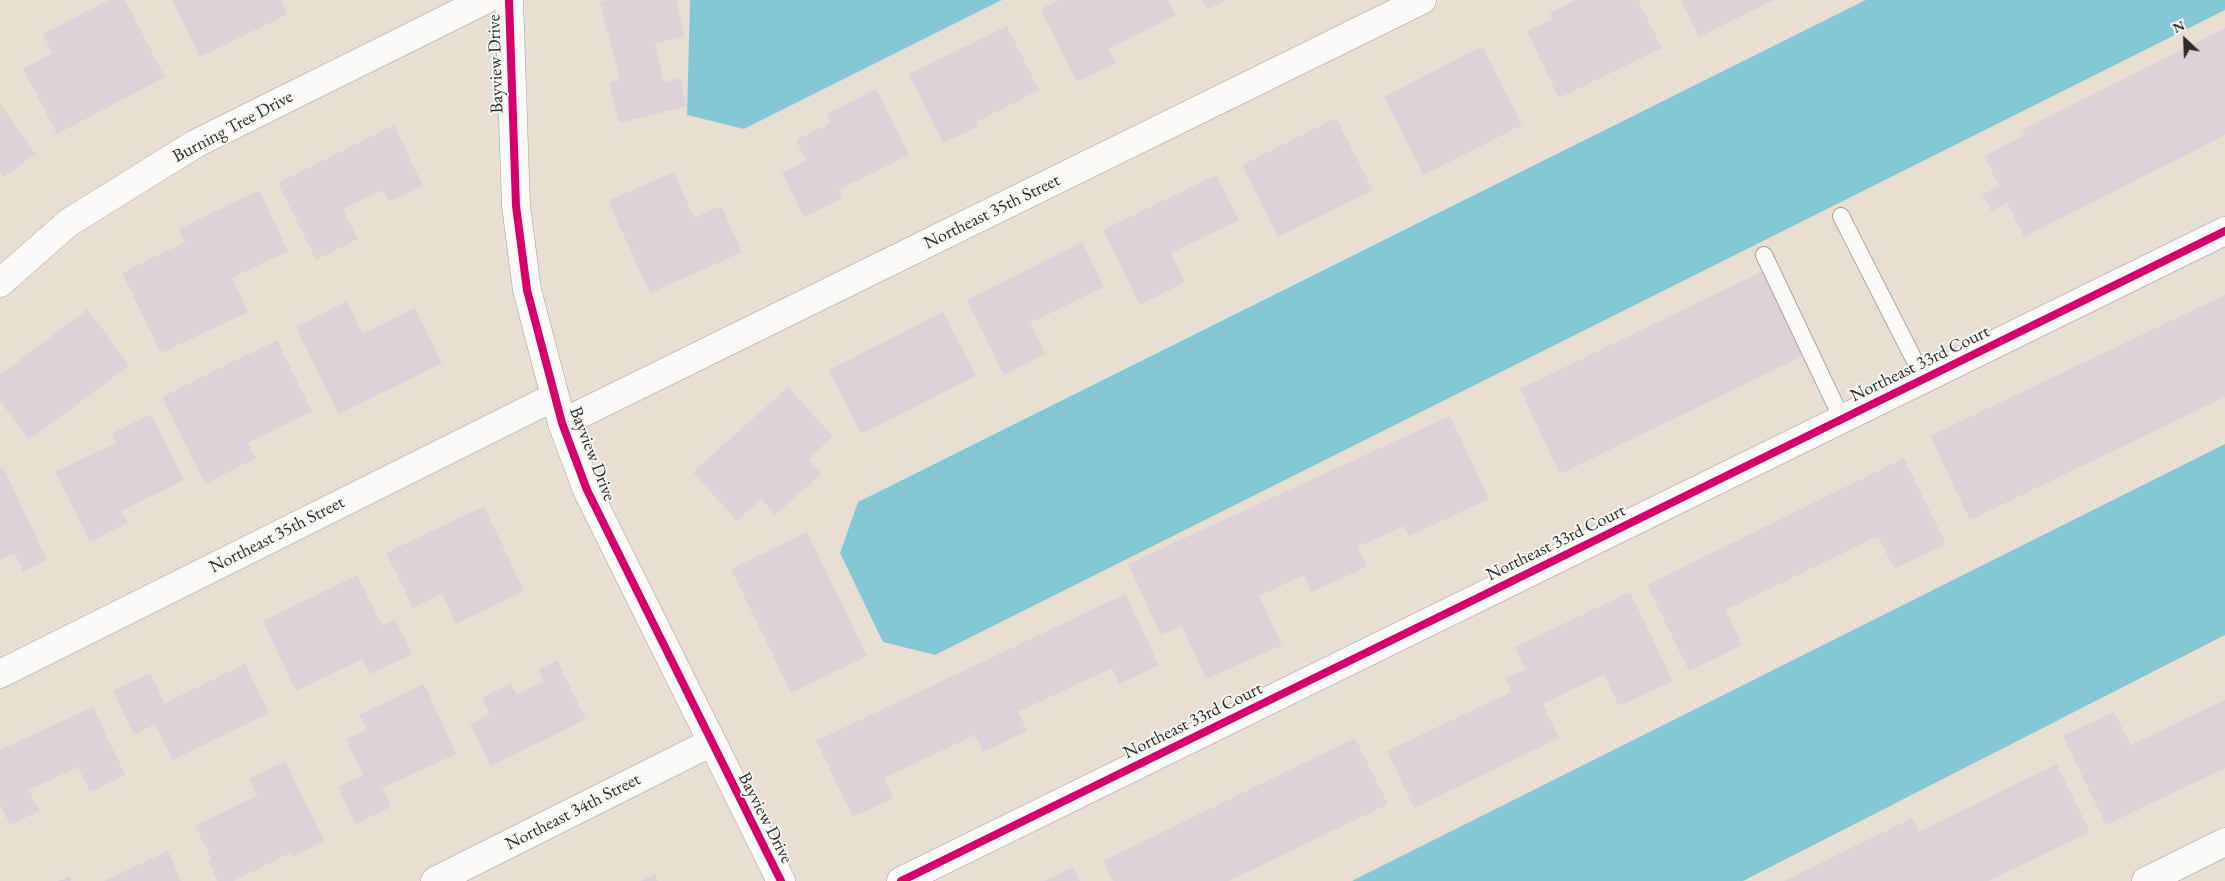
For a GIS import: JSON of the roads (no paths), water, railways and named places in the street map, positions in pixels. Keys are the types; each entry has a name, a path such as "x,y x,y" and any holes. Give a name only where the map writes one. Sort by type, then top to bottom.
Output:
{"street":[{"name":"Burning Tree Drive","path":"0,284 68,223 195,144 484,0"},
{"name":"Bayview Drive","path":"509,0 516,206 527,290 562,423 587,490 710,743 781,881"},
{"name":"Northeast 35th Street","path":"562,423 1422,0"},
{"name":"Northeast 33rd Court","path":"901,881 2225,231"},
{"name":"Northeast 35th Street","path":"0,674 554,397"},
{"name":"Northeast 34th Street","path":"435,881 710,743"},
{"path":"2146,881 2225,842"}],"lane":[{"path":"1841,216 1924,379"},
{"path":"1764,255 1842,419"}],"water":[{"path":"690,0 1002,0 744,129 687,115"},
{"path":"1866,0 2225,0 2225,10 935,655 883,642 840,553 858,502"},
{"path":"2225,444 2225,635 1743,881 1352,881"}]}
